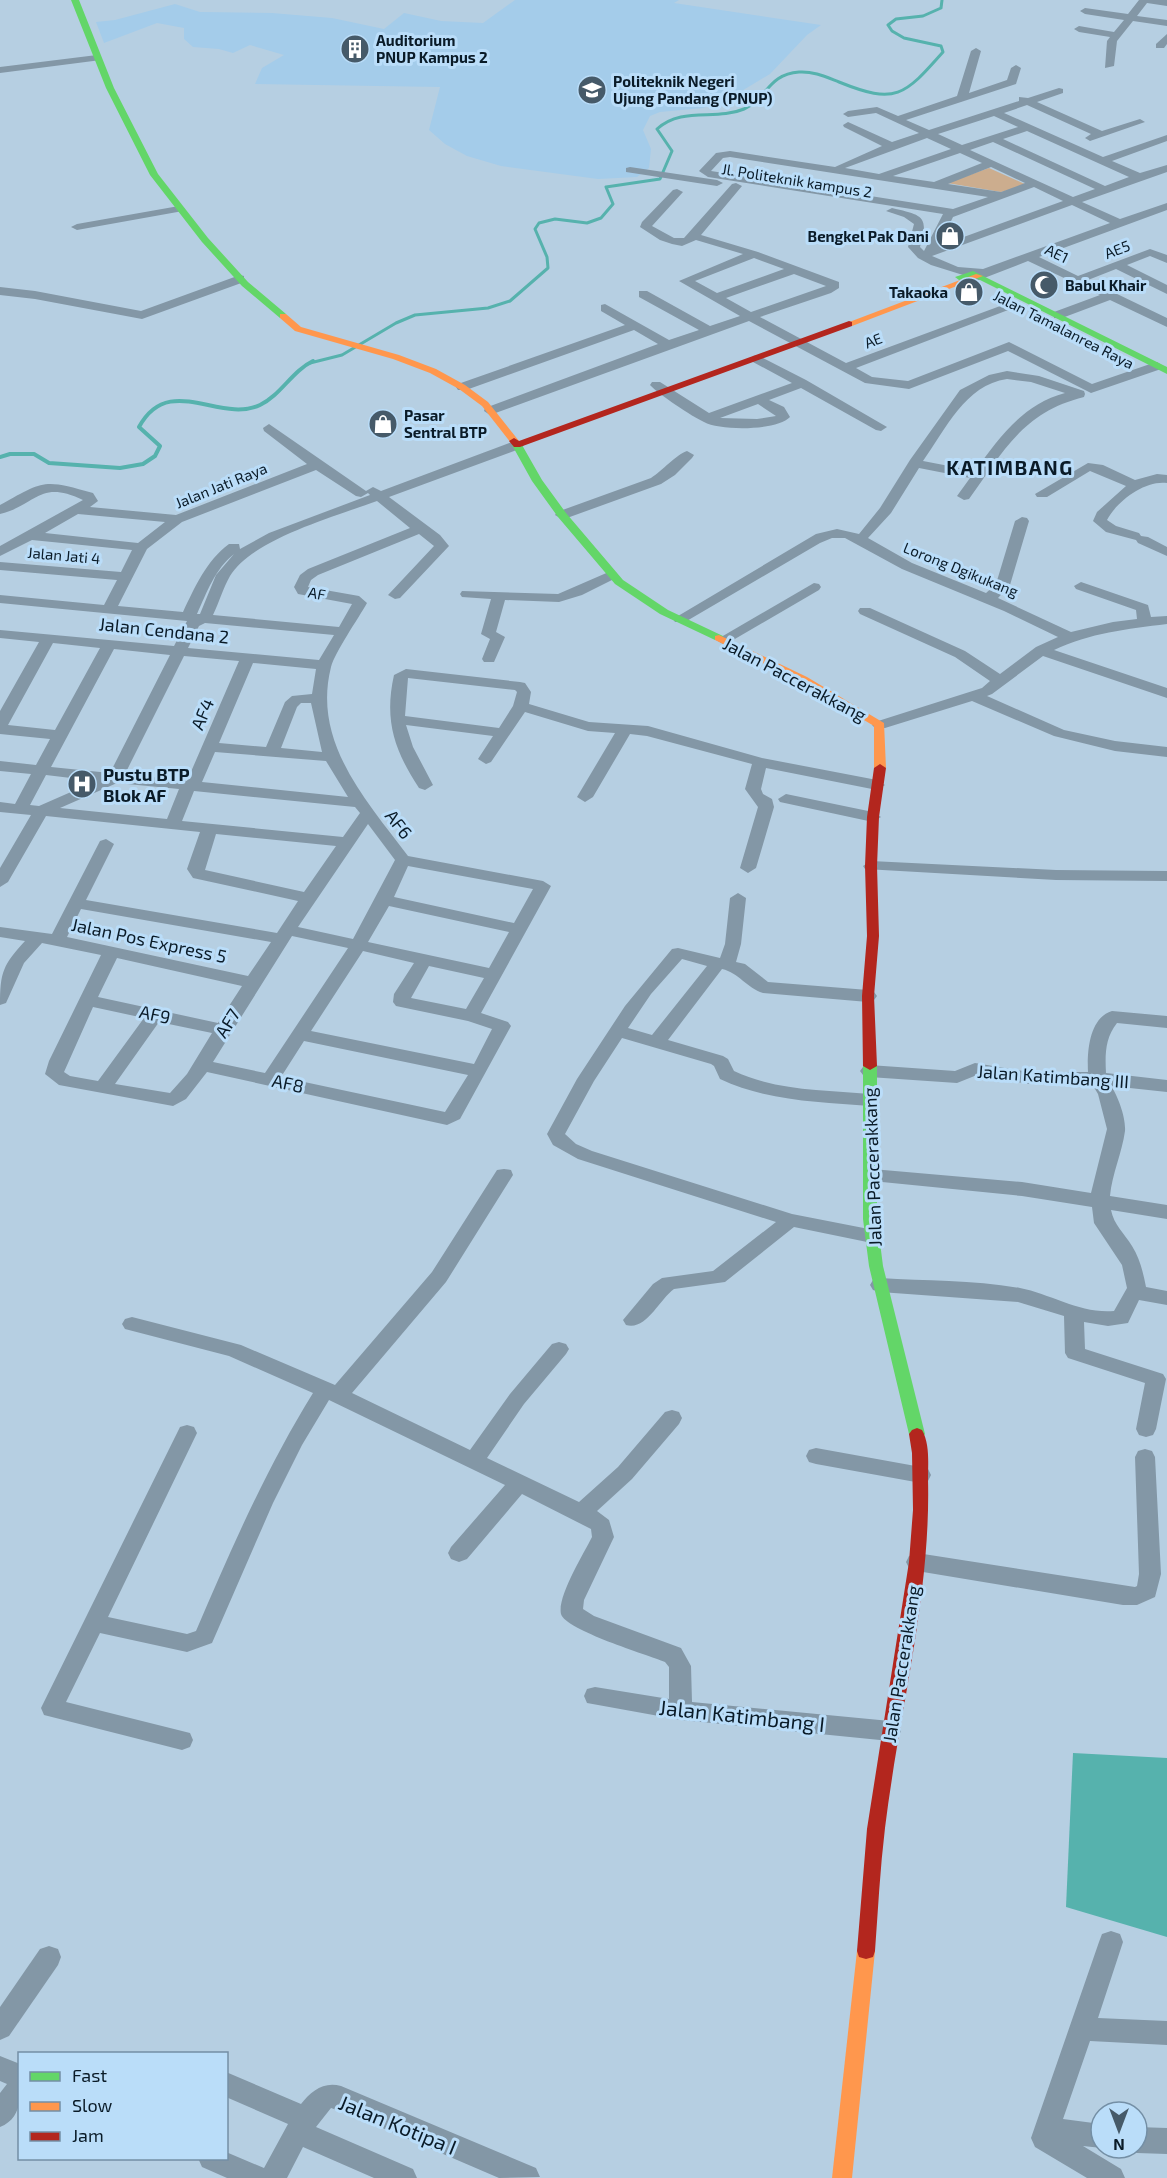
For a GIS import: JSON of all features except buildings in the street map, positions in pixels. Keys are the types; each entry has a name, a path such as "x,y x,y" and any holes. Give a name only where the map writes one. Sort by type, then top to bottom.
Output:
{"main road":[{"name":"Jalan Paccerakkang","path":"75,0 98,58 154,176 179,209 242,281 294,327 318,336 374,349 433,371 462,387 490,411 514,441 537,481 611,575 664,612 803,679 880,725 880,771 873,817 871,866 873,936 868,996 872,1175 870,1203 872,1236 880,1285 914,1412 921,1475 917,1562 876,1829 867,1942 842,2178"},
{"name":"Jalan Tamalanrea Raya","path":"970,275 1015,305 1157,369"},
{"name":"Jalan Tamalanrea Raya","path":"970,275 1058,315 1157,369 1167,381"},
{"path":"514,441 970,275"},
{"path":"661,388 757,359 791,341"}],"street":[{"path":"1109,66 1110,45 1116,34 1145,0 1167,3"},
{"path":"1085,11 1167,23"},
{"path":"1079,29 1116,34"},
{"path":"962,98 976,51"},
{"path":"0,70 98,58"},
{"path":"895,120 1009,83 1013,81 1016,68"},
{"path":"997,87 1100,134"},
{"path":"823,191 842,166 891,146 1059,91"},
{"path":"891,146 848,119 874,110 1121,224"},
{"path":"994,112 1139,177"},
{"path":"1070,145 1140,122"},
{"path":"880,177 1027,127"},
{"path":"993,138 1105,190"},
{"path":"1104,160 1165,138"},
{"path":"955,213 708,174 705,171 718,156 725,154 1005,196"},
{"path":"936,185 990,165"},
{"path":"926,255 1167,168"},
{"name":"Jl. Politeknik kampus 2","path":"630,170 908,215 919,223 920,228 914,247 926,255"},
{"path":"926,255 944,219 1033,184"},
{"path":"677,192 646,226 673,241 684,243 694,236 736,186"},
{"path":"926,255 970,275 1030,257 1167,206"},
{"path":"77,227 179,209"},
{"path":"490,411 835,285 754,254 694,236"},
{"path":"1150,252 1167,246"},
{"name":"AE5","path":"1078,280 1150,252 1167,260"},
{"path":"754,254 686,279 687,283 791,341 869,380 909,385 1010,346 1085,391"},
{"name":"AE1","path":"1030,257 1167,323"},
{"path":"1117,265 1167,290"},
{"path":"716,298 793,270"},
{"path":"0,299 43,296 102,309 136,321 148,319 242,281"},
{"path":"0,291 29,296"},
{"path":"644,294 710,331"},
{"path":"1058,315 1110,296"},
{"name":"AE","path":"845,368 1015,305"},
{"path":"605,308 668,345"},
{"path":"462,387 634,326"},
{"path":"757,359 880,427"},
{"path":"964,496 1022,420 1049,401 1157,369"},
{"path":"865,535 886,510 965,393 985,380 1001,374 1011,374 1085,391"},
{"path":"707,417 802,383"},
{"path":"661,388 707,417 707,420 763,422 784,417 779,410 758,399"},
{"path":"269,428 317,465 371,493 435,538 442,546 395,595"},
{"path":"0,882 41,811 115,778 195,619 233,560 274,536 322,513 514,441"},
{"path":"562,515 656,481 670,472 687,455"},
{"path":"916,463 979,476"},
{"name":"Jalan Jati Raya","path":"109,609 141,547 177,519 317,465"},
{"path":"1042,494 1090,466 1135,484"},
{"path":"1167,478 1155,476 1135,484 1102,516 1100,521 1111,529 1139,538 1167,552"},
{"path":"0,510 38,489 50,486 90,499 90,502 78,510 0,552"},
{"path":"78,510 177,519"},
{"path":"990,598 1003,585 1022,521"},
{"name":"AF","path":"324,665 360,605 359,601 303,591 301,587 305,578 313,572 420,529"},
{"name":"Lorong Dgikukang","path":"680,620 815,540 828,534 840,533 858,539 906,566 990,598 1069,637"},
{"path":"28,535 141,547"},
{"name":"Jalan Jati 4","path":"0,566 125,577"},
{"path":"467,594 566,596 611,575"},
{"path":"1081,586 1143,608 1144,622"},
{"path":"723,640 814,587"},
{"path":"489,659 498,637 488,633 499,595"},
{"path":"0,614 4,599 344,632"},
{"path":"865,611 960,654 1000,681"},
{"path":"880,725 974,696 1000,681 1041,650 1069,637 1113,626 1167,620"},
{"name":"Jalan Cendana 2","path":"0,634 324,665"},
{"path":"48,639 0,727 60,735"},
{"path":"20,809 109,644"},
{"path":"1041,650 1089,669 1167,693"},
{"name":"AF4","path":"172,825 248,658"},
{"path":"324,665 318,698 331,757 363,809"},
{"path":"425,785 401,741 396,719 397,692 401,675 411,672 520,686 524,692 521,706 486,759"},
{"path":"974,696 1059,733 1115,746 1167,752"},
{"path":"273,752 290,705 297,699 318,698"},
{"path":"521,706 588,726 655,733 760,762 877,785"},
{"path":"396,719 503,734"},
{"path":"585,797 595,776 619,743 624,730"},
{"path":"209,747 331,757"},
{"path":"748,868 766,807 766,802 758,797 753,789 760,762"},
{"name":"AF6","path":"0,766 191,785 363,809 403,861 359,944 270,1079"},
{"path":"786,799 873,817"},
{"path":"0,807 346,842"},
{"name":"AF7","path":"87,1000 54,1074 65,1081 173,1100 201,1065 346,842 363,809"},
{"path":"210,828 195,869 199,874 308,898"},
{"path":"57,940 106,844"},
{"path":"403,861 543,886 471,1016"},
{"path":"871,866 1056,875 1167,876"},
{"path":"657,1041 722,964 733,944 738,898"},
{"path":"384,900 519,929"},
{"path":"76,903 359,944 495,975"},
{"path":"0,932 37,938"},
{"path":"0,999 16,961 37,938"},
{"name":"Jalan Pos Express 5","path":"37,938 57,940 253,983"},
{"path":"0,943 16,961"},
{"path":"87,1000 111,953"},
{"path":"868,996 763,987 744,970 678,953 665,966 627,1016 586,1079 556,1134 560,1142 585,1155 792,1220 872,1236"},
{"path":"300,1034 479,1071 502,1026 471,1016 402,1002 403,994 425,958"},
{"name":"AF9","path":"87,1000 222,1030"},
{"path":"102,1088 156,1014"},
{"path":"1137,1292 1132,1265 1124,1249 1104,1223 1100,1200 1102,1180 1116,1129 1107,1094 1097,1078 1098,1040 1110,1018 1167,1022"},
{"path":"618,1031 717,1060 722,1063 726,1075 752,1085 795,1093 870,1100"},
{"name":"AF8","path":"201,1065 442,1118 452,1118 479,1071"},
{"name":"Jalan Katimbang III","path":"869,1071 957,1077 975,1069 1029,1078 1097,1078 1167,1086"},
{"path":"95,1623 187,1643 204,1637 262,1503 294,1442 331,1393 439,1277 504,1175"},
{"path":"872,1175 1022,1189 1167,1212"},
{"path":"633,1320 660,1289 669,1283 718,1277 792,1220"},
{"path":"880,1285 1022,1295 1074,1313 1113,1319 1121,1318 1132,1294 1137,1292 1167,1298"},
{"path":"1074,1313 1075,1353 1156,1379 1146,1429"},
{"path":"132,1324 234,1350 331,1393 596,1520 603,1532 573,1600 572,1613 605,1630 673,1655 680,1666 681,1710"},
{"path":"473,1462 517,1399 559,1349"},
{"path":"582,1512 625,1473 672,1418"},
{"path":"182,1740 52,1708 187,1434"},
{"path":"816,1456 921,1475"},
{"path":"917,1562 1123,1596 1143,1595 1147,1591 1150,1574 1145,1457"},
{"path":"459,1553 519,1483"},
{"name":"Jalan Katimbang I","path":"595,1696 681,1710 890,1731"},
{"path":"1111,1942 1044,2138 1112,2178"},
{"path":"0,2028 49,1957"},
{"path":"1080,2030 1167,2033"},
{"path":"0,2068 18,2076"},
{"path":"228,2085 404,2178"},
{"path":"0,2115 18,2089"},
{"name":"Jalan Kotipa I","path":"273,2178 302,2126 320,2100 326,2096 334,2097 527,2177"},
{"path":"1046,2130 1089,2135"},
{"path":"1149,2140 1167,2141"},
{"path":"216,2160 257,2178"}],"shaded area":[{"name":"Politeknik Negeri Ujung Pandang (PNUP)","path":"515,0 679,0 674,3 821,25 807,35 770,74 740,92 703,108 660,112 650,116 643,130 651,149 649,168 637,177 598,179 501,166 467,156 445,144 429,130 440,87 255,84 262,68 284,55 250,45 233,53 219,49 193,47 184,39 184,28 157,23 104,43 96,22 115,20 175,4 200,12 272,13 332,18 384,29 404,13 441,21 483,23"},
{"path":"989,168 1027,185 1001,192 947,183"},
{"path":"1073,1753 1167,1758 1167,1937 1066,1907"}],"waterway":[{"path":"310,363 342,355 396,323 415,315 488,308 510,301 548,268 547,257 535,229 539,223 555,219 587,223 601,218 613,204 606,187 660,179 672,151 657,129 667,122 688,116 722,114 744,109 752,105 781,77 799,72 809,72 874,93 887,94 908,87 943,52 941,46 904,38 892,31 888,25 896,19 923,16 941,8 942,0"},
{"path":"0,457 10,454 34,454 49,463 120,468 143,464 155,456 160,446 139,427 151,411 165,403 180,401 228,409 244,409 260,405 313,361"}],"traffic: fast":[{"path":"75,0 110,88 154,175 205,240 245,284 283,316"},
{"path":"959,277 973,274 979,276 1167,371"},
{"path":"517,445 537,481 562,515 619,582 664,612 719,638"},
{"path":"870,1066 870,1219 876,1266 917,1434"}],"traffic: slow":[{"path":"849,324 979,276"},
{"path":"283,316 298,329 396,357 433,371 462,387 485,404 514,441"},
{"path":"719,638 803,679 880,725 880,768"},
{"path":"842,2178 866,1951"}],"traffic: jam":[{"path":"514,441 517,445 849,324"},
{"path":"870,1066 868,996 873,936 871,866 873,817 880,768"},
{"path":"866,1951 876,1829 917,1562 921,1510 920,1453 917,1434"}],"place":[{"name":"Auditorium PNUP Kampus 2","path":"355,49"},
{"name":"Politeknik Negeri Ujung Pandang (PNUP)","path":"592,90"},
{"name":"Bengkel Pak Dani","path":"950,236"},
{"name":"Babul Khair","path":"1044,285"},
{"name":"Takaoka","path":"969,292"},
{"name":"Pasar Sentral BTP","path":"383,424"},
{"name":"Pustu BTP Blok AF","path":"82,784"}],"district":[{"name":"KATIMBANG","path":"1010,467"}]}
